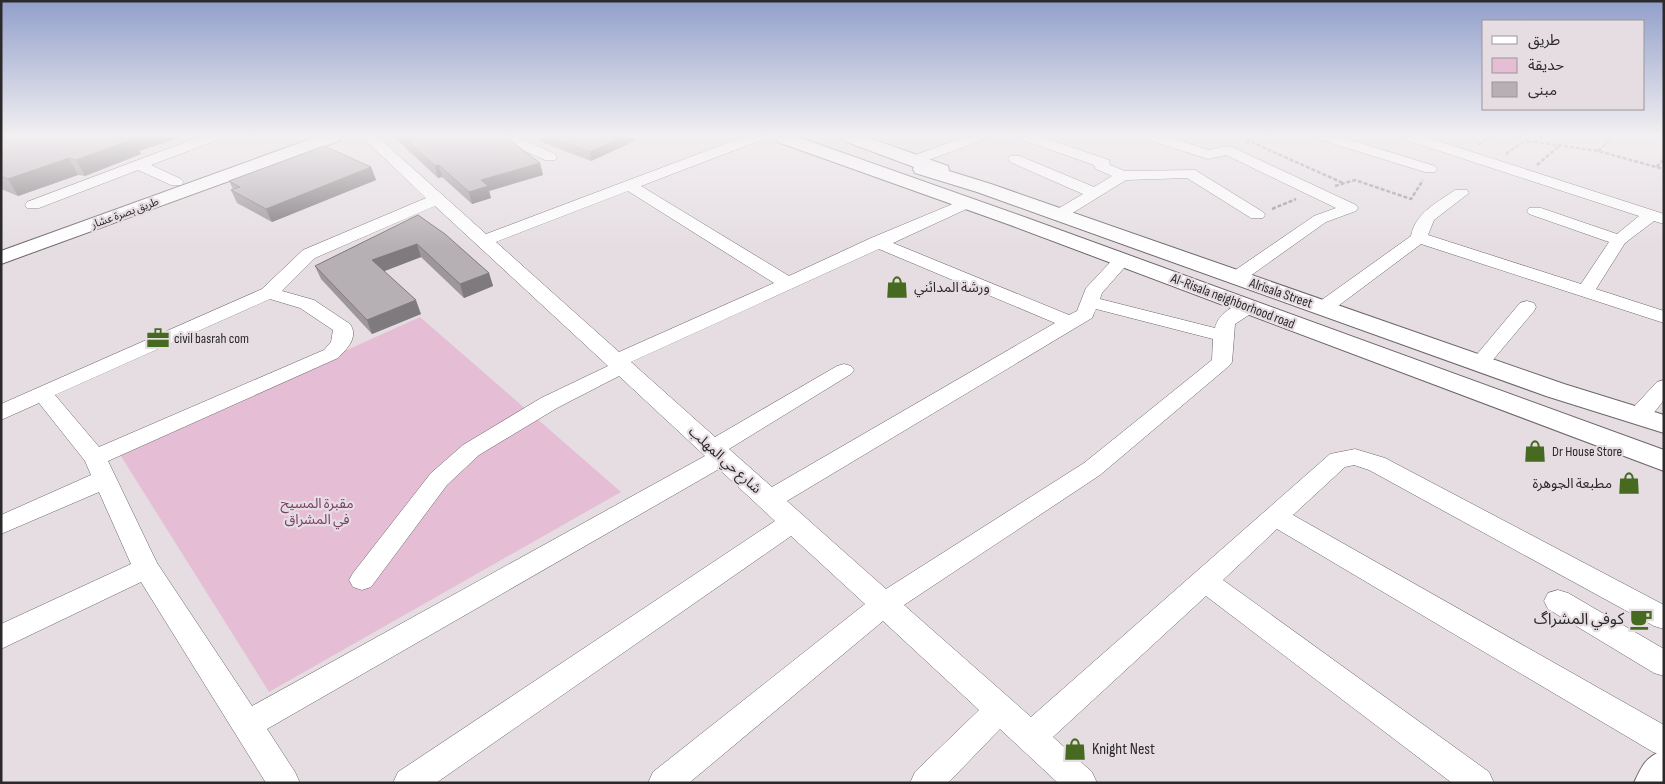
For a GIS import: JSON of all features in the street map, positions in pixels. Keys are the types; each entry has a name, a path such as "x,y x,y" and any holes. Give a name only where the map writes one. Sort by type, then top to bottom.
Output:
{"main road":[{"path":"1,244 199,174"},
{"name":"طريق بصرة عشار","path":"1,258 233,174"},
{"name":"Al-Risala neighborhood road","path":"902,174 975,195 1122,260 1664,461"},
{"path":"903,174 975,195"},
{"name":"Alrisala Street","path":"932,174 975,195 1060,214 1480,363 1664,424"},
{"path":"1654,783 1664,768"}],"street":[{"path":"33,205 116,174"},
{"path":"158,174 176,182"},
{"name":"شارع حي المهلب","path":"409,174 1081,783"},
{"path":"483,241 659,174"},
{"path":"1046,174 1095,193"},
{"path":"1117,174 1122,176 1177,174"},
{"path":"1191,174 1257,215"},
{"path":"1237,277 1320,219 1350,208 1281,174"},
{"path":"1522,174 1658,217"},
{"path":"1060,214 1122,176"},
{"path":"629,185 787,283"},
{"path":"1324,308 1418,238 1421,225 1434,211 1461,193"},
{"path":"362,580 439,479 471,450 548,403 619,364 975,195"},
{"path":"1,413 269,293 283,282 293,269 309,254 437,199"},
{"path":"1535,211 1619,240"},
{"path":"1585,292 1619,240 1658,217"},
{"path":"1418,238 1664,317"},
{"path":"877,242 1069,322"},
{"path":"769,500 1085,314 1093,292 1122,260"},
{"path":"1,525 100,468 331,354 340,346 344,336 343,328 307,304 269,293"},
{"path":"1090,302 1223,336"},
{"path":"664,783 884,604 1092,469 1222,362 1223,336 1226,321 1248,307"},
{"path":"1480,363 1527,307"},
{"path":"246,724 717,453 844,370"},
{"path":"1638,416 1664,387"},
{"path":"42,393 100,468 146,568 284,783"},
{"path":"1030,737 1338,460 1355,457 1377,464 1664,618"},
{"path":"1274,516 1664,742"},
{"path":"408,783 793,522"},
{"path":"1,637 146,568"},
{"path":"1204,580 1478,783"},
{"path":"1558,601 1664,664"},
{"path":"926,783 1000,709"}],"path":[{"path":"1320,174 1344,184"}],"green space":[{"name":"مقبرة المسيح في المشراق","path":"420,317 621,492 269,692 119,453"}],"building":[{"path":"1,174 24,174 8,179 1,176"},
{"path":"249,174 355,174 266,209 231,190 240,187 229,181"},
{"path":"449,174 503,174 481,180 488,186 469,192"},
{"path":"418,215 445,234 489,273 460,284 417,244 372,260 416,300 367,320 315,266"}],"place":[{"name":"ورشة المدائني","path":"897,287"},
{"name":"civil basrah com","path":"158,338"},
{"name":"Dr House Store","path":"1535,451"},
{"name":"مطبعة الجوهرة","path":"1629,483"},
{"name":"كوفي المشراگ","path":"1641,619"},
{"name":"Knight Nest","path":"1075,749"}]}
